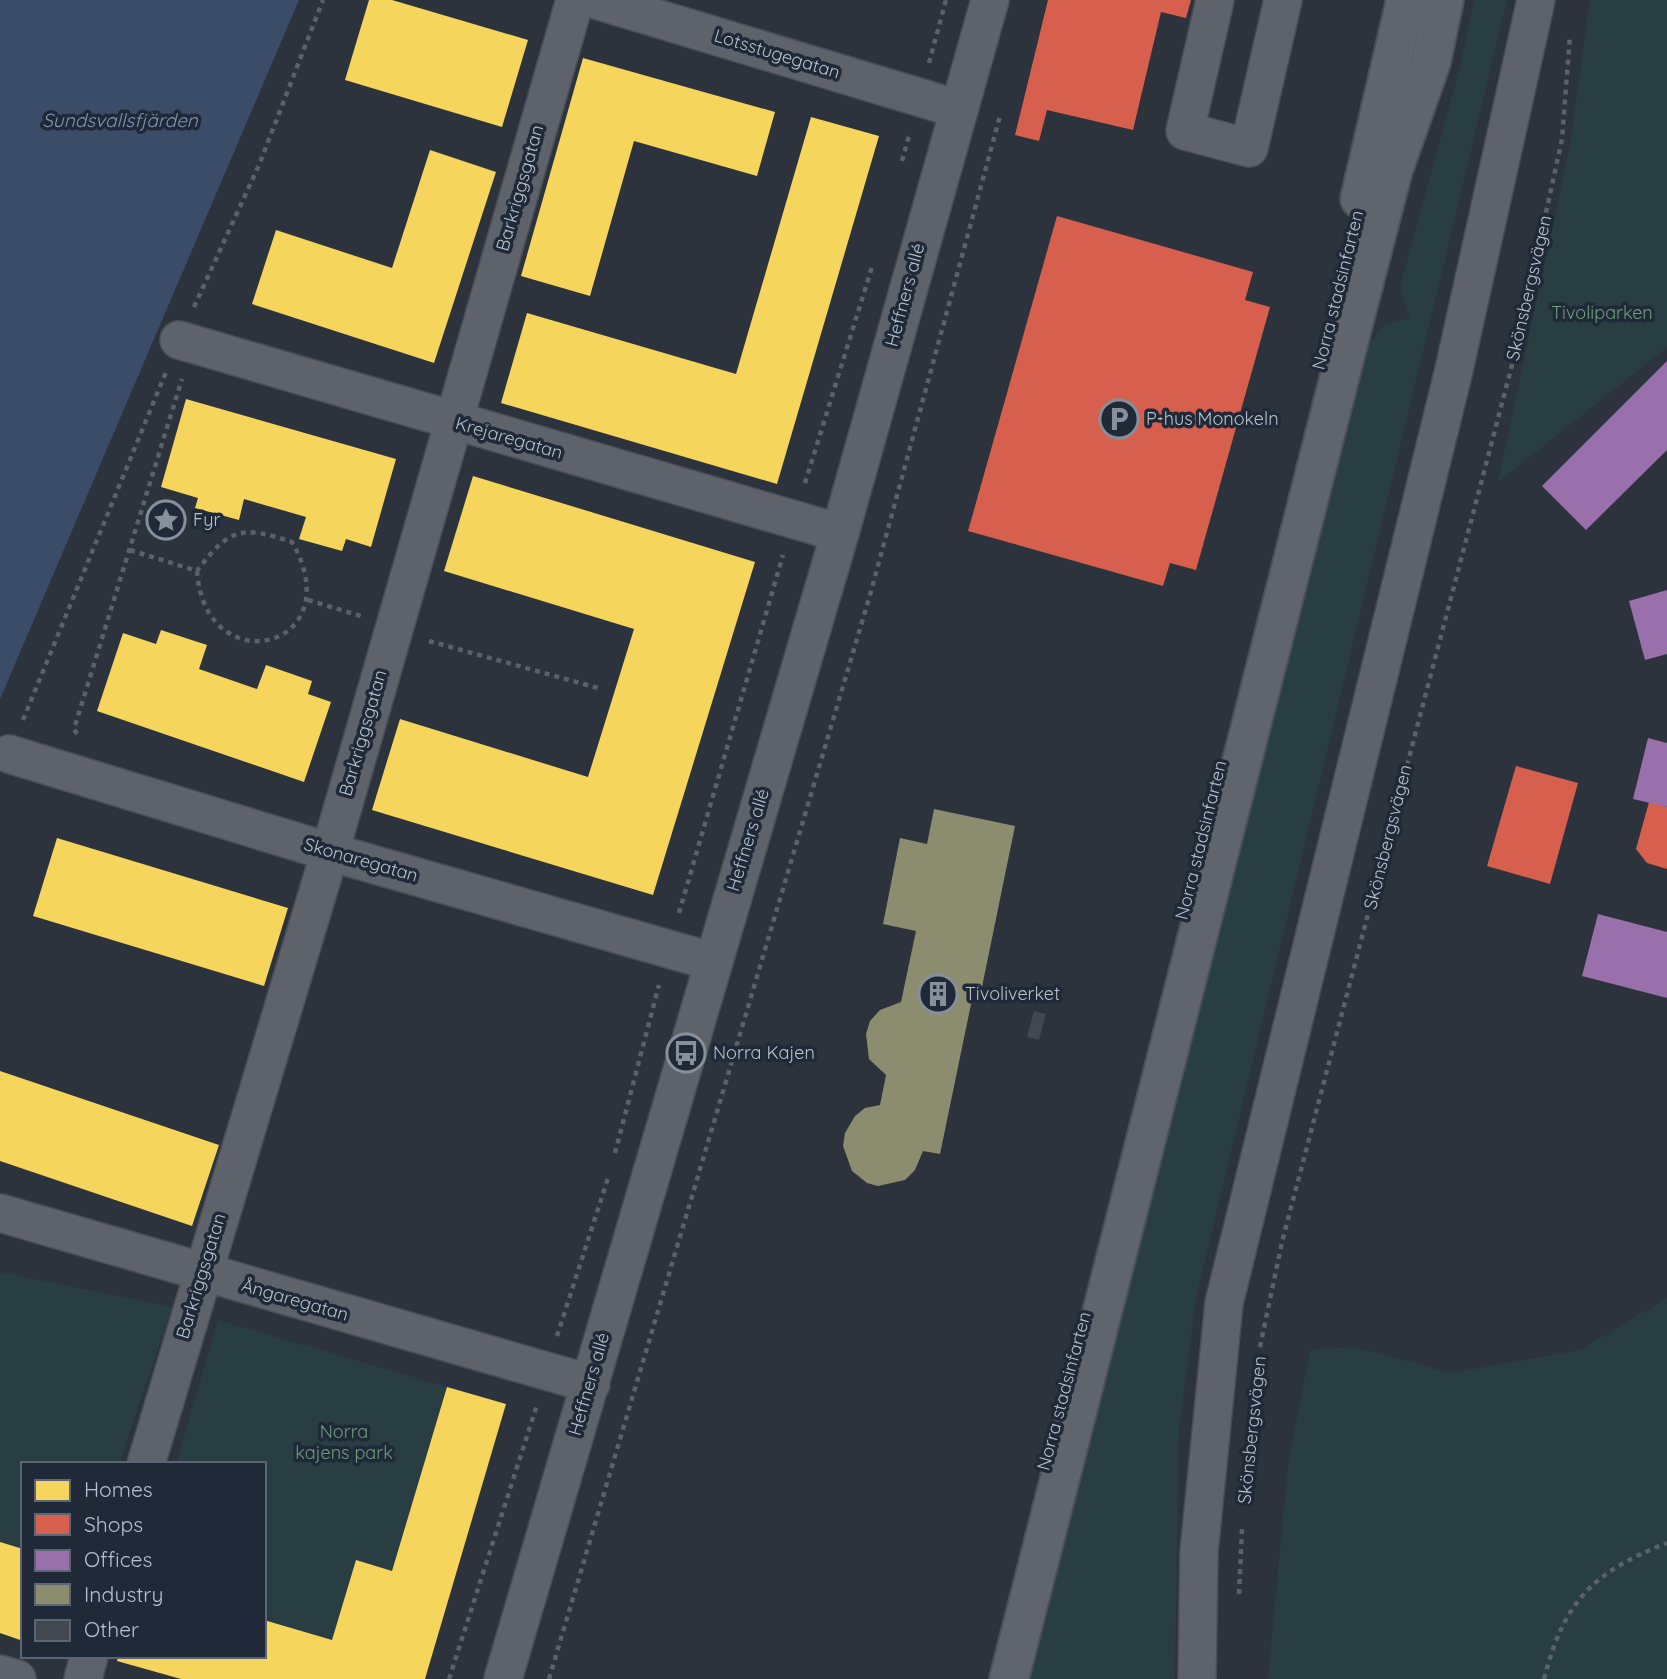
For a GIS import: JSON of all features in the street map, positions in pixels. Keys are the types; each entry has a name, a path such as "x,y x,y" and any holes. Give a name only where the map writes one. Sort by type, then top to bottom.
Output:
{"main road":[{"name":"Norra stadsinfarten","path":"988,1679 1102,1248 1406,0"},
{"name":"Norra stadsinfarten","path":"1009,1679 1352,328 1393,170 1431,62 1444,0"}],"street":[{"name":"Barkriggsgatan","path":"147,1462 330,852 575,0"},
{"name":"Lotsstugegatan","path":"596,0 958,109"},
{"name":"Heffners allé","path":"503,1679 840,533 990,0"},
{"path":"1215,0 1185,131 1249,148 1283,0"},
{"path":"1197,1679 1199,1552 1224,1303 1453,374 1536,0"},
{"name":"Krejaregatan","path":"179,340 452,422 840,533"},
{"name":"Skonaregatan","path":"9,754 330,852 714,962"},
{"name":"Ångaregatan","path":"0,1213 201,1274 591,1384"},
{"path":"83,1679 88,1658"},
{"path":"0,1674 17,1679"}],"path":[{"path":"9,754 179,340 259,165 323,0"},
{"path":"899,173 946,0"},
{"name":"Skönsbergsvägen","path":"1258,1358 1286,1229 1517,346 1562,139 1570,31"},
{"path":"549,1679 870,595 1002,108"},
{"path":"449,1679 612,1163 669,947 794,518 874,261"},
{"path":"249,530 258,531 292,542 305,568 308,600 302,617 292,628 268,640 248,640 229,634 211,618 199,596 197,571 225,538 249,530"},
{"path":"130,550 197,571"},
{"path":"308,600 372,620"},
{"path":"425,640 598,688"},
{"name":"Skönsbergsvägen","path":"1239,1604 1242,1527"},
{"path":"1544,1679 1564,1619 1584,1594 1624,1560 1667,1544"}],"green space":[{"path":"1474,0 1507,0 1196,1298 1179,1431 1175,1679 1019,1679 1360,354 1385,324 1410,318 1400,287 1460,67"},
{"name":"Tivoliparken","path":"1590,0 1667,0 1667,347 1498,482 1570,145"},
{"path":"0,1272 172,1307 120,1462 21,1462 21,1548 0,1542"},
{"path":"1667,1298 1667,1679 1268,1679 1288,1465 1310,1350 1355,1347 1451,1373 1580,1350"},
{"name":"Norra kajens park","path":"218,1320 447,1387 392,1571 332,1640 266,1621 266,1462 177,1462"}],"water":[{"name":"Sundsvallsfjärden","path":"0,0 299,0 0,699"}],"building: Homes":[{"path":"369,0 392,0 528,40 502,127 345,80"},
{"path":"583,58 775,112 757,176 634,141 590,296 521,276"},
{"path":"811,117 879,136 777,484 501,403 527,313 736,374"},
{"path":"430,150 496,172 434,363 252,304 276,230 392,268"},
{"path":"186,399 396,459 371,547 346,539 342,551 299,539 306,517 244,499 239,520 195,508 198,498 161,487"},
{"path":"473,476 755,562 653,895 372,810 400,719 588,777 634,629 444,571"},
{"path":"161,630 207,645 199,669 257,689 266,665 312,681 308,694 331,702 304,782 97,711 123,633 156,644"},
{"path":"57,838 288,908 264,986 33,916"},
{"path":"0,1071 219,1145 192,1226 0,1161"},
{"path":"447,1387 506,1404 425,1679 181,1679 117,1661 118,1658 266,1658 266,1621 332,1640 356,1560 392,1571"},
{"path":"0,1542 21,1548 21,1640 0,1633"}],"building: Shops":[{"path":"1048,0 1191,0 1186,18 1161,12 1133,130 1047,110 1039,141 1015,135"},
{"name":"P-hus Monokeln","path":"1057,216 1253,272 1245,300 1270,307 1196,570 1170,563 1163,586 968,531"},
{"path":"1516,766 1578,783 1550,884 1487,866"},
{"path":"1649,802 1667,807 1667,869 1647,863 1636,849"}],"building: Offices":[{"path":"1667,361 1667,450 1586,530 1542,486"},
{"path":"1667,590 1667,654 1645,660 1629,601"},
{"path":"1648,738 1667,743 1667,807 1633,799"},
{"path":"1598,914 1667,932 1667,998 1582,976"}],"building: Industry":[{"name":"Tivoliverket","path":"934,809 1015,826 982,987 975,985 940,1154 923,1151 915,1170 905,1180 878,1186 867,1183 852,1171 843,1146 845,1133 855,1116 865,1108 880,1105 886,1075 869,1059 866,1034 870,1021 880,1010 901,1002 916,931 883,924 900,838 927,844"}],"building: Other":[{"path":"1034,1011 1046,1014 1039,1040 1027,1037"}],"place":[{"name":"P-hus Monokeln","path":"1119,419"},
{"name":"Fyr","path":"166,520"},
{"name":"Tivoliverket","path":"938,994"},
{"name":"Norra Kajen","path":"686,1053"}]}
